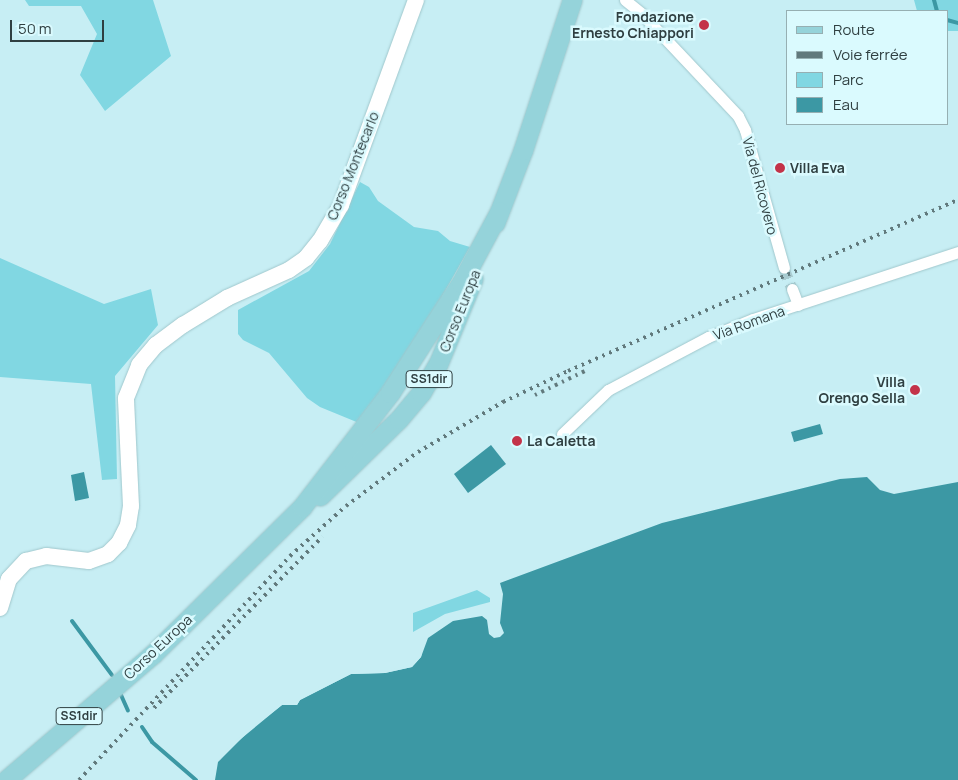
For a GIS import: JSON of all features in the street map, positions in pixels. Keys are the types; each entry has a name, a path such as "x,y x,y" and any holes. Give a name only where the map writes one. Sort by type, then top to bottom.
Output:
{"main road":[{"name":"Corso Montecarlo","path":"0,608 8,579 26,561 46,556 89,561 108,554 119,543 131,514 126,398 139,364 161,341 201,314 289,270 306,258 324,235 341,205 416,0"},
{"name":"Corso Europa","path":"6,780 153,654 302,507 323,494 408,409 438,364 499,212 572,0"},
{"name":"Corso Europa","path":"302,507 314,488 390,393 461,283 499,212"},
{"path":"390,393 394,407 408,409"}],"street":[{"name":"Via del Ricovero","path":"625,0 642,14 738,116 745,130 784,268"},
{"name":"Via Romana","path":"562,434 608,390 708,337 958,252"},
{"path":"792,289 798,305"}],"green space":[{"path":"25,0 153,0 171,56 105,111 80,75 97,34 81,6 29,6"},
{"path":"914,0 958,0 958,31 948,31 948,10 917,10"},
{"path":"360,182 369,187 378,201 414,227 438,231 450,241 470,247 414,346 359,423 320,407 307,398 269,353 243,340 238,334 238,310 309,271 330,244"},
{"path":"0,258 104,304 151,289 158,325 115,376 117,479 102,480 91,384 0,377"},
{"path":"477,590 490,598 490,602 445,614 413,632 413,613"}],"water":[{"path":"820,424 823,434 794,442 791,432"},
{"path":"491,445 506,464 468,493 454,474"},
{"path":"84,472 89,498 75,501 71,475"},
{"path":"867,477 880,490 894,494 958,482 958,780 215,780 218,762 231,747 282,705 297,705 300,700 351,674 385,673 412,667 421,657 428,638 453,621 482,616 487,620 489,634 494,638 500,637 504,633 500,623 503,594 500,583 662,523 840,479"}],"pier":[{"path":"425,638 421,657 412,667 385,673 351,674 300,700 297,705 282,705 251,729 218,762 229,746 281,703 296,702 329,680 350,671 385,671 410,665 419,656"}],"waterway":[{"path":"934,0 937,10"},
{"path":"948,20 958,23"},
{"path":"72,621 112,675"},
{"path":"121,695 128,711"},
{"path":"142,727 152,742 196,780"}],"tunnel":[{"path":"784,268 792,289"}],"railway":[{"path":"79,780 290,556 346,506 418,452 503,402 568,371 958,200"},
{"path":"535,395 587,370"},
{"path":"154,708 322,537"}],"place":[{"name":"Fondazione Ernesto Chiappori","path":"704,25"},
{"name":"Villa Eva","path":"780,168"},
{"name":"Villa Orengo Sella","path":"915,390"},
{"name":"La Caletta","path":"517,441"}]}
